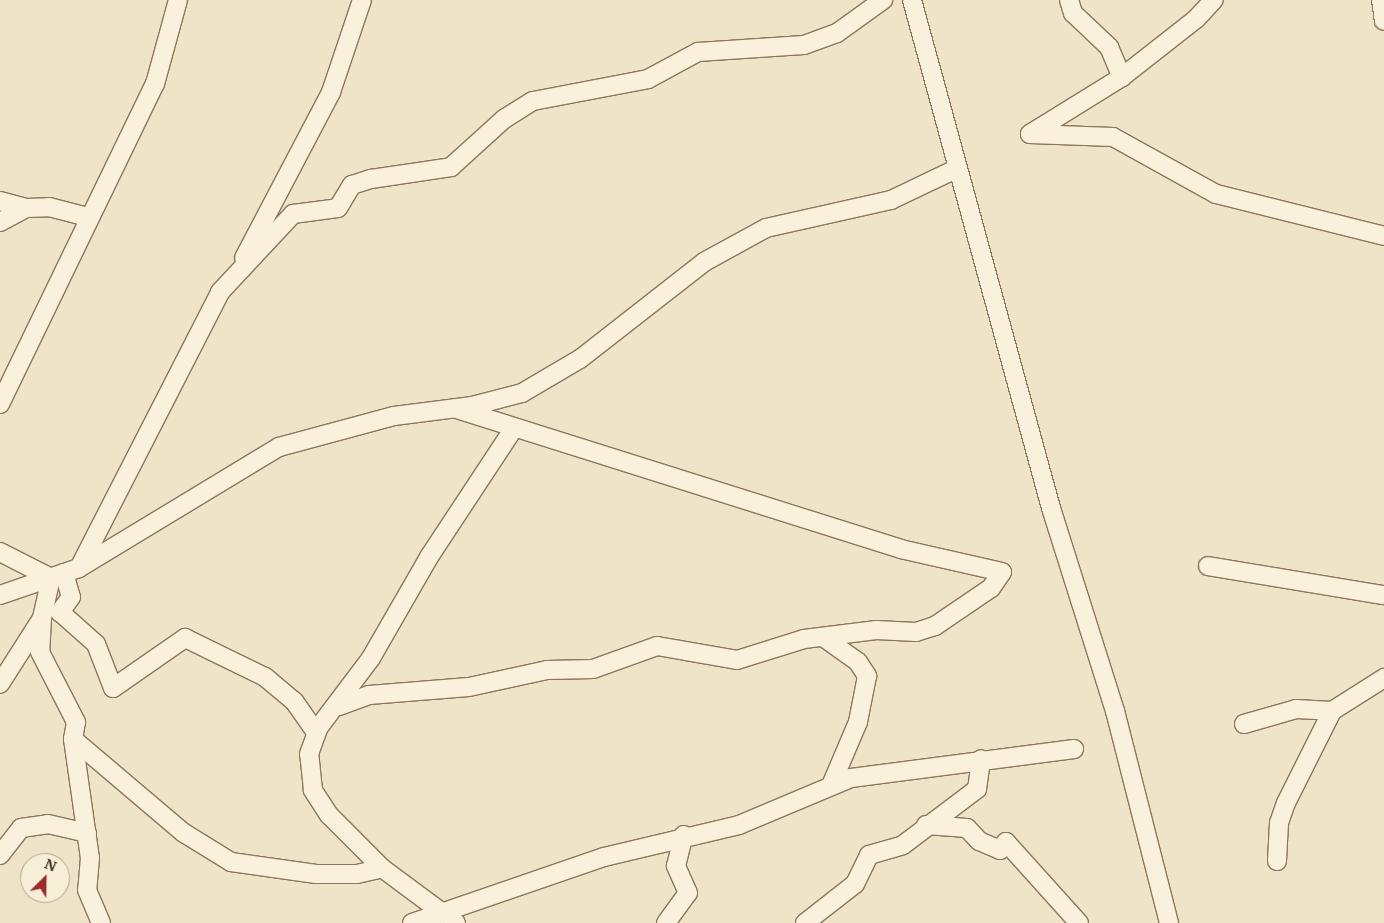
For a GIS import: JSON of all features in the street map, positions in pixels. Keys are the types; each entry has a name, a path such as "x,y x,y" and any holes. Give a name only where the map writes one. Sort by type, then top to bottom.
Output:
{"street":[{"path":"0,404 88,218 124,154 155,84 178,0"},
{"path":"233,278 331,92 362,0"},
{"path":"0,684 42,618 220,292 293,214 338,208 352,185 371,179 451,167 504,119 533,101 648,79 698,52 804,45 837,33 883,0"},
{"path":"912,0 1051,508 1115,711 1169,923"},
{"path":"1069,0 1073,12 1109,47 1122,77"},
{"path":"1214,0 1196,19 1122,77 1030,134 1113,138 1216,194 1384,236"},
{"path":"1381,0 1384,20"},
{"path":"0,595 65,573 279,447 394,416 455,408 522,393 580,359 704,262 766,228 891,200 958,168"},
{"path":"0,202 26,208 49,207 88,218"},
{"path":"0,222 26,208"},
{"path":"339,706 369,695 469,688 547,670 593,668 657,646 736,660 823,637 925,630 991,588 1002,572 901,550 455,408"},
{"path":"456,923 440,914 382,868 329,815 311,783 308,762 315,734 339,706 389,630 429,557 514,428"},
{"path":"0,552 65,573"},
{"path":"1208,566 1384,595"},
{"path":"65,573 71,598 60,612 96,644 113,688 185,638 265,677 294,701 314,730"},
{"path":"42,618 40,652 76,722 73,739 87,833 87,890 101,923"},
{"path":"823,637 858,662 867,676 858,722 832,783"},
{"path":"1277,861 1279,823 1286,803 1332,711 1384,678"},
{"path":"1244,724 1296,709 1332,711"},
{"path":"73,739 184,833 231,862 316,874 357,874 382,868"},
{"path":"412,923 542,876 684,836 747,822 832,783 1074,748"},
{"path":"805,923 855,884 869,855 903,845 926,825 977,789 981,760"},
{"path":"0,855 21,828 48,824 87,833"},
{"path":"926,825 967,828 979,841 1000,850 1006,842 1079,923"},
{"path":"666,923 688,893 676,866 684,836"}]}
